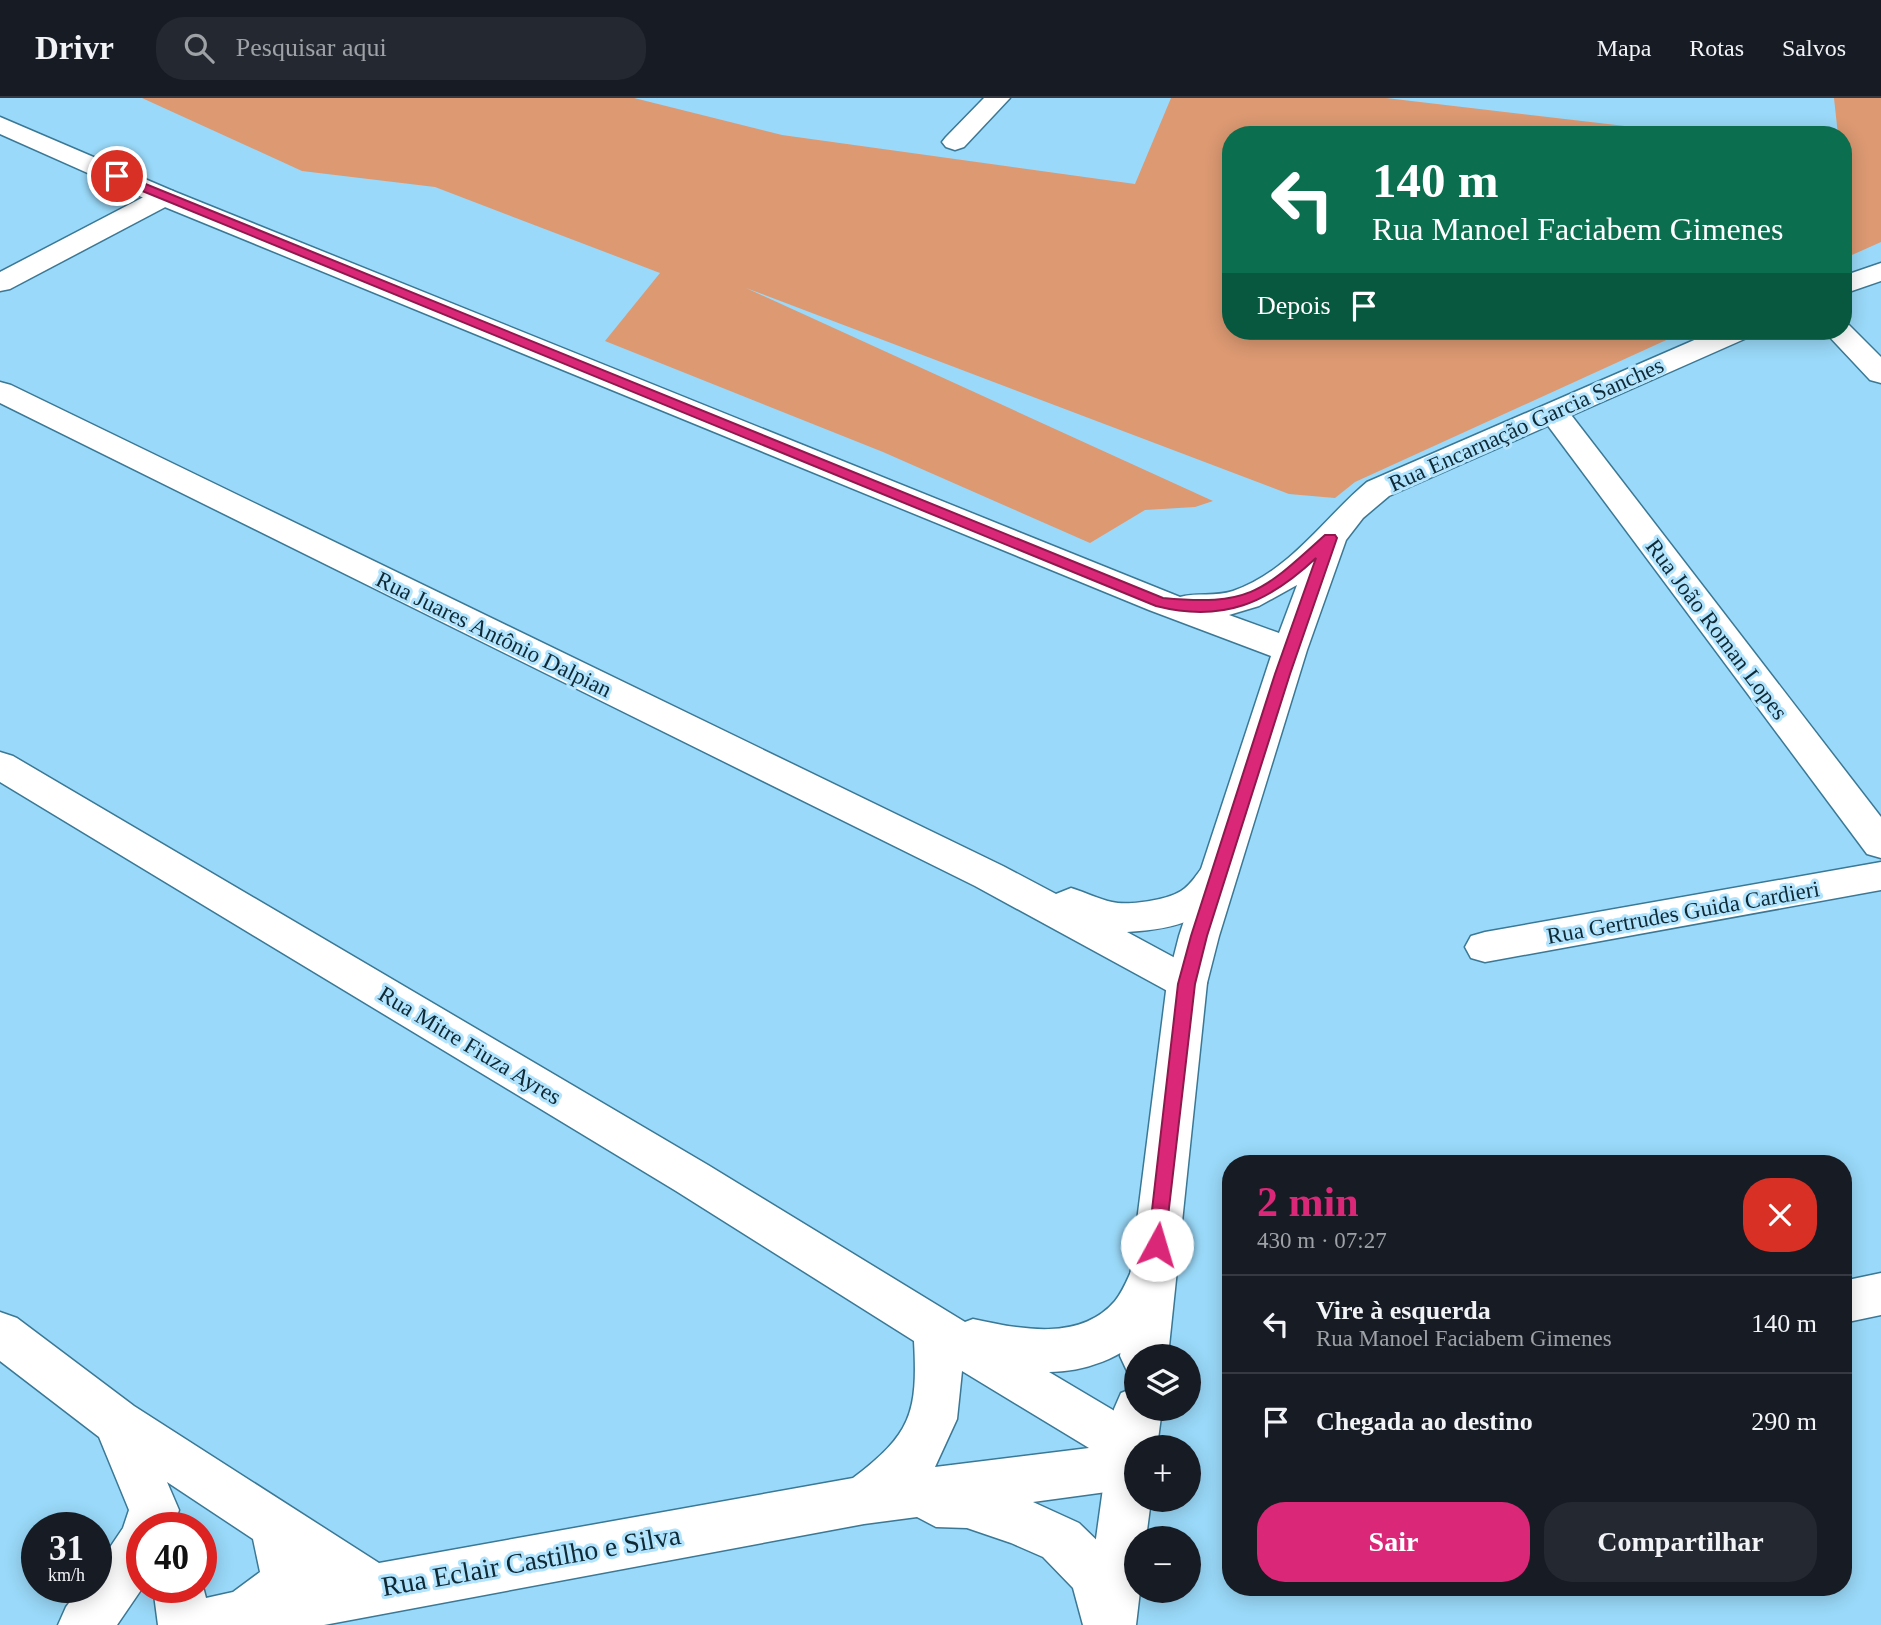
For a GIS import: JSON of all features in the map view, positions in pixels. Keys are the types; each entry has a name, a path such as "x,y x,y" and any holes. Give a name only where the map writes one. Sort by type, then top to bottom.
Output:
{"street":[{"path":"955,142 998,98"},
{"path":"0,125 164,197 1161,602 1290,650"},
{"path":"0,283 164,197"},
{"path":"1852,282 1881,271"},
{"name":"Rua Encarnação Garcia Sanches","path":"1145,1344 1187,984 1199,936 1290,650 1330,538 1352,511 1378,489 1719,340"},
{"path":"1848,340 1881,374"},
{"name":"Rua Juares Antônio Dalpian","path":"0,391 989,876 1187,984"},
{"name":"Rua João Roman Lopes","path":"1554,413 1881,844"},
{"path":"1161,602 1209,607 1235,603 1263,593 1288,577 1330,538"},
{"name":"Rua Mitre Fiuza Ayres","path":"0,765 692,1178 937,1330 1124,1435"},
{"name":"Rua Juares Antônio Dalpian","path":"1114,918 1158,915 1196,901 1219,873"},
{"name":"Rua Juares Antônio Dalpian","path":"989,876 1114,918 1199,936"},
{"name":"Rua Gertrudes Guida Cardieri","path":"1485,947 1881,876"},
{"name":"Rua Mitre Fiuza Ayres","path":"937,1330 1017,1351 1059,1351 1100,1340 1130,1317 1154,1272"},
{"path":"1852,1300 1881,1294"},
{"name":"Rua Eclair Castilho e Silva","path":"864,1500 907,1465 930,1429 937,1409 939,1391 937,1330"},
{"path":"0,1333 117,1422 374,1589"},
{"path":"117,1422 146,1512"},
{"name":"Rua Eclair Castilho e Silva","path":"219,1621 374,1589 864,1500 1124,1443"},
{"name":"Rua Eclair Castilho e Silva","path":"864,1500 967,1504 1019,1521 1061,1539 1095,1574 1110,1625"},
{"path":"1110,1625 1125,1512"},
{"path":"219,1621 270,1601 285,1579 287,1558 271,1522"},
{"path":"84,1625 126,1567"},
{"path":"181,1603 184,1625"}],"shaded area":[{"path":"142,98 634,98 782,135 1135,184 1171,98 1386,98 1625,126 1222,126 1222,340 1666,340 1355,482 1335,498 1289,494 746,288 1213,501 1195,507 1145,510 1090,543 883,452 605,341 660,273 435,187 302,171"},
{"path":"1834,98 1881,98 1881,242 1852,255 1852,126 1837,126"}],"route":[{"path":"117,176 1161,602 1209,607 1235,603 1263,593 1288,577 1330,538 1282,674 1199,936 1187,984 1157,1245"}]}
